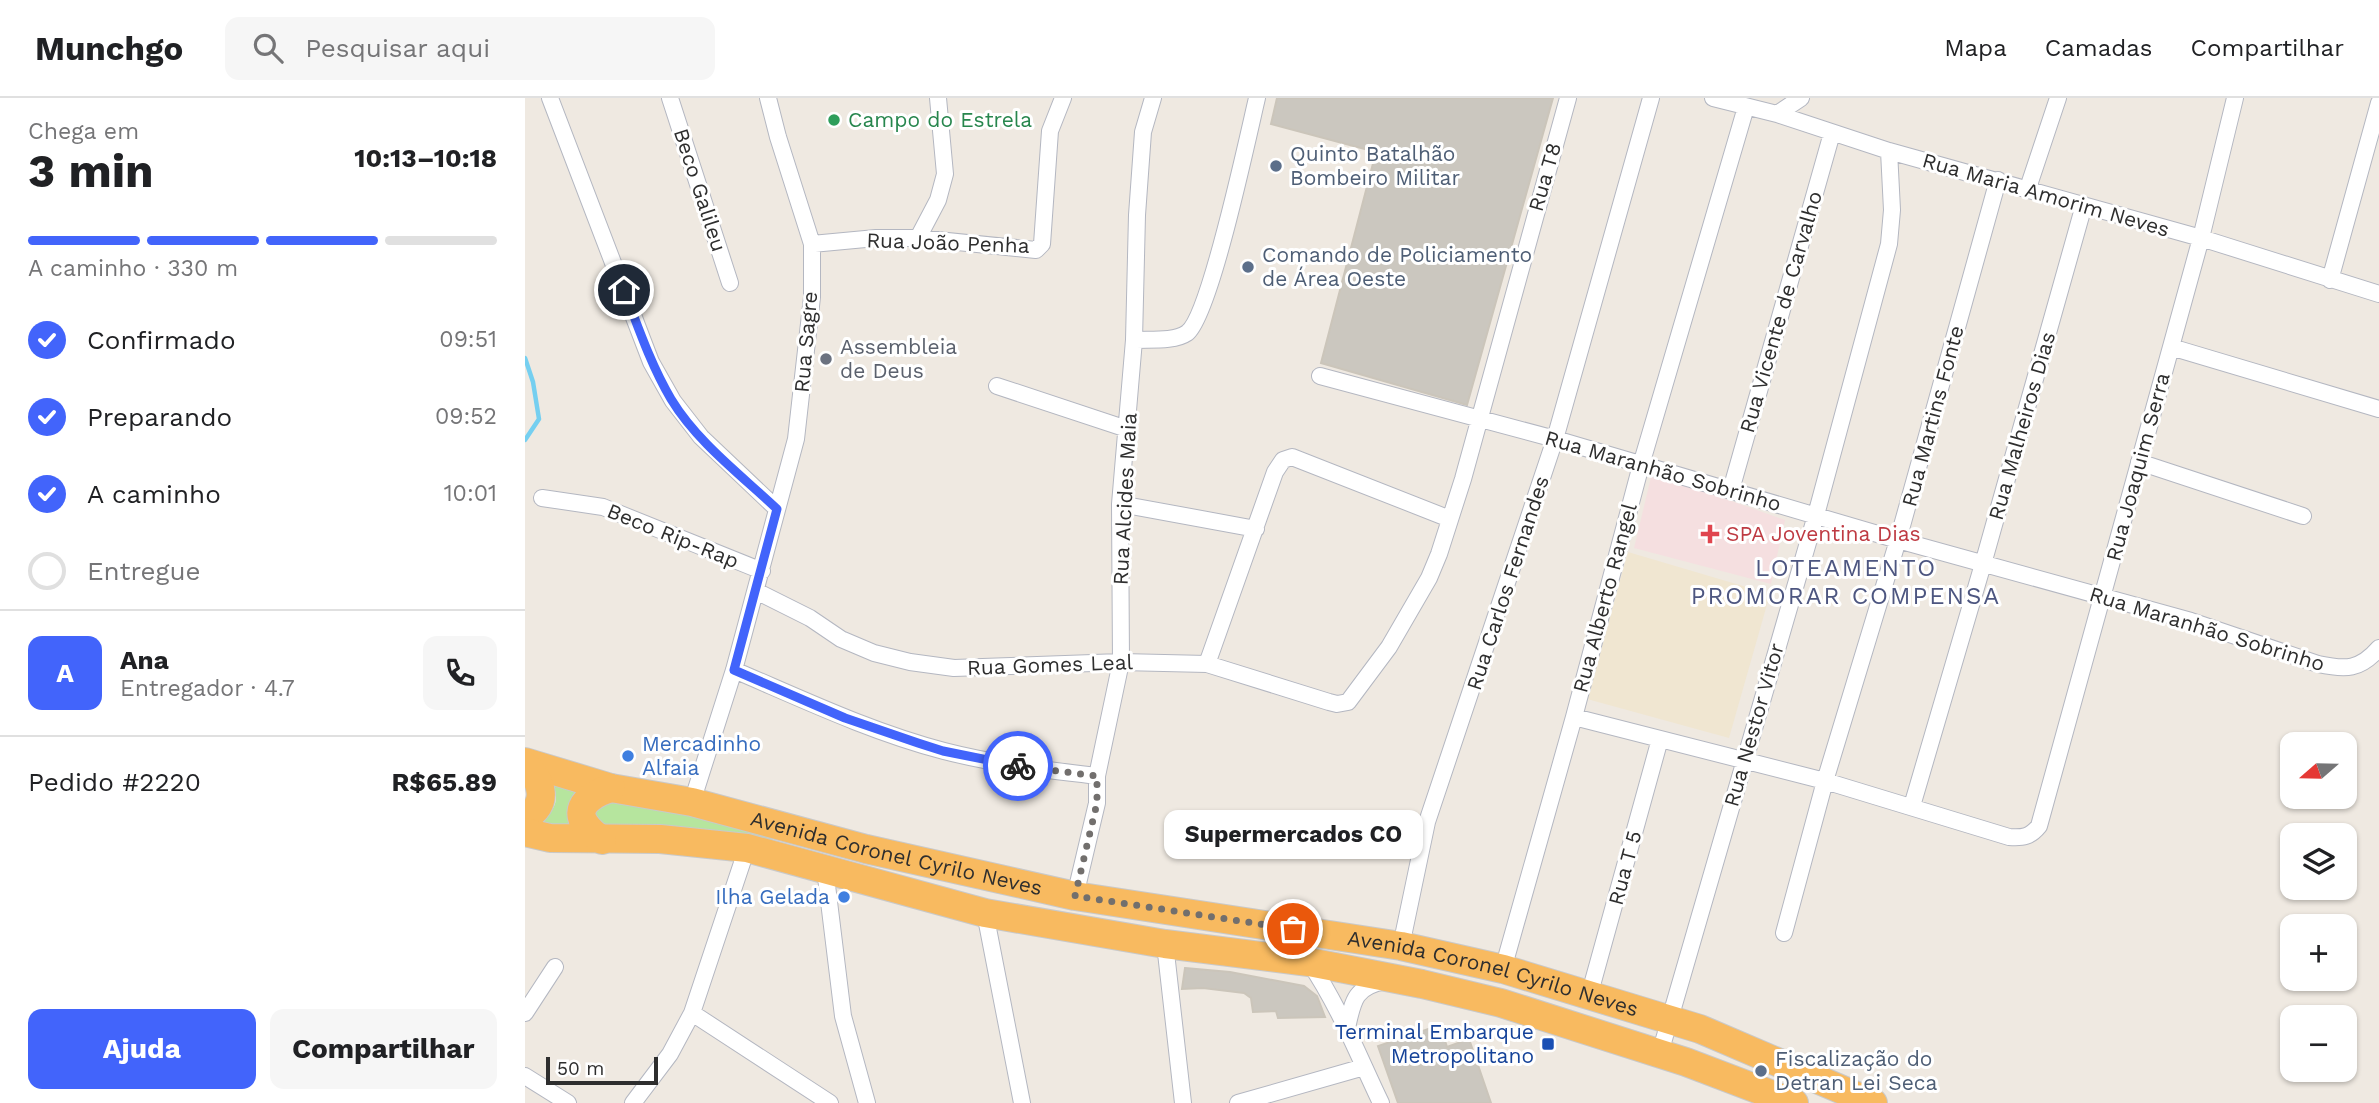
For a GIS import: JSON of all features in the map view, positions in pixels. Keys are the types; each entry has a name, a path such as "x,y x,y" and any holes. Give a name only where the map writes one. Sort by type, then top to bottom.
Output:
{"highway":[{"name":"Avenida Coronel Cyrilo Neves","path":"525,764 611,788 692,802 866,849 1075,896 1401,946 1503,969 1700,1029 1873,1103"},
{"path":"525,764 538,779 541,800 538,807 525,817"},
{"path":"602,839 588,829 583,821 583,806 588,798 611,788"},
{"name":"Avenida Coronel Cyrilo Neves","path":"525,832 549,838 660,839 747,848 985,913 1165,944 1309,962 1393,979 1501,1003 1660,1053 1794,1103"}],"street":[{"path":"550,98 651,362 673,401 701,438 777,509"},
{"name":"Beco Galileu","path":"670,98 730,283"},
{"name":"Rua Sagre","path":"692,802 734,670 796,439 812,297 811,244 768,98"},
{"path":"918,237 938,200 945,174 938,98"},
{"name":"Rua João Penha","path":"811,244 918,237 1036,250 1042,244 1051,131 1063,98"},
{"name":"Rua Alcides Maia","path":"1075,896 1097,803 1097,776 1121,662 1120,504 1134,340 1137,215 1143,132 1153,98"},
{"path":"1134,340 1175,338 1187,332 1198,318 1212,278 1257,98"},
{"name":"Rua T8","path":"1353,697 1389,647 1429,578 1463,479 1568,98"},
{"name":"Rua Carlos Fernandes","path":"1401,946 1427,822 1555,439 1651,98"},
{"name":"Rua Maria Amorim Neves","path":"1713,98 1777,114 1889,151 2201,238 2379,294"},
{"path":"1777,114 1801,98"},
{"path":"2028,188 2058,98"},
{"name":"Rua Joaquim Serra","path":"1912,806 2009,837 2028,836 2039,826 2201,238 2235,98"},
{"path":"2330,280 2379,103"},
{"name":"Rua Alberto Rangel","path":"1503,969 1641,465 1746,107"},
{"name":"Rua Vicente de Carvalho","path":"1731,490 1832,133"},
{"name":"Rua Nestor Vitor","path":"1660,1053 1816,514 1889,244 1892,210 1889,151"},
{"name":"Rua Martins Fonte","path":"1784,933 1825,781 1898,540 1998,180"},
{"name":"Rua Malheiros Dias","path":"1912,806 2084,205"},
{"path":"2171,347 2379,409"},
{"name":"Rua Maranhão Sobrinho","path":"1320,376 1555,439 1898,540 2191,621 2318,664 2347,668 2367,662 2379,648"},
{"path":"997,386 1127,429"},
{"path":"1207,664 1275,472 1283,460 1292,457 1450,519"},
{"path":"2139,463 2303,516"},
{"name":"Beco Rip-Rap","path":"542,498 603,507 762,571"},
{"path":"1120,504 1256,529"},
{"name":"Rua Gomes Leal","path":"756,591 810,618 841,639 874,653 910,662 954,668 1121,662 1207,664 1337,704 1348,702 1353,697"},
{"path":"734,670 845,718 943,751 1025,768 1097,776"},
{"path":"1574,717 1744,759 1912,806"},
{"name":"Rua T 5","path":"1589,996 1660,739"},
{"path":"633,1103 670,1054 692,1013 747,848"},
{"path":"825,869 843,1016 867,1103"},
{"path":"985,913 1022,1103"},
{"path":"1165,944 1184,1103"},
{"path":"1309,962 1325,985 1347,1028 1381,1103"},
{"path":"525,1013 555,967"},
{"path":"1347,1028 1352,1002 1359,993 1375,983 1393,979"},
{"path":"692,1013 830,1103"},
{"path":"1238,1103 1364,1067"},
{"path":"525,1076 568,1103"}],"shaded area":[{"name":"SPA Joventina Dias","path":"1652,473 1785,520 1771,584 1634,548"},
{"path":"1628,552 1770,594 1729,738 1587,699"}],"green space":[{"path":"550,779 600,789 581,827 529,825 549,813 556,802"},
{"path":"602,797 774,833 771,846 602,831 589,811"}],"building":[{"path":"1277,98 1553,98 1467,405 1321,363 1376,152 1271,124"},
{"path":"1185,968 1230,972 1304,986 1317,996 1325,1017 1278,1018 1276,1011 1253,1012 1251,998 1244,993 1203,988 1182,989"},
{"path":"1440,1025 1447,1047 1469,1039 1491,1103 1398,1103 1378,1046"}],"waterway":[{"path":"525,358 533,382 539,419 525,440"}],"way so far":[{"path":"1018,766 1097,776 1097,803 1075,896 1293,929"}],"place":[{"name":"Campo do Estrela","path":"834,120"},
{"name":"Quinto Batalhão Bombeiro Militar","path":"1276,166"},
{"name":"Comando de Policiamento de Área Oeste","path":"1248,267"},
{"name":"Assembleia de Deus","path":"826,359"},
{"name":"SPA Joventina Dias","path":"1710,534"},
{"name":"Mercadinho Alfaia","path":"628,756"},
{"name":"Ilha Gelada","path":"844,897"},
{"name":"Supermercados CO","path":"1293,929"},
{"name":"Terminal Embarque Metropolitano","path":"1548,1044"},
{"name":"Fiscalização do Detran Lei Seca","path":"1761,1071"}],"district":[{"name":"LOTEAMENTO PROMORAR COMPENSA","path":"1846,582"}],"route":[{"path":"624,290 651,362 673,401 701,438 777,509 734,670 845,718 918,743 943,751 1018,766"}]}
